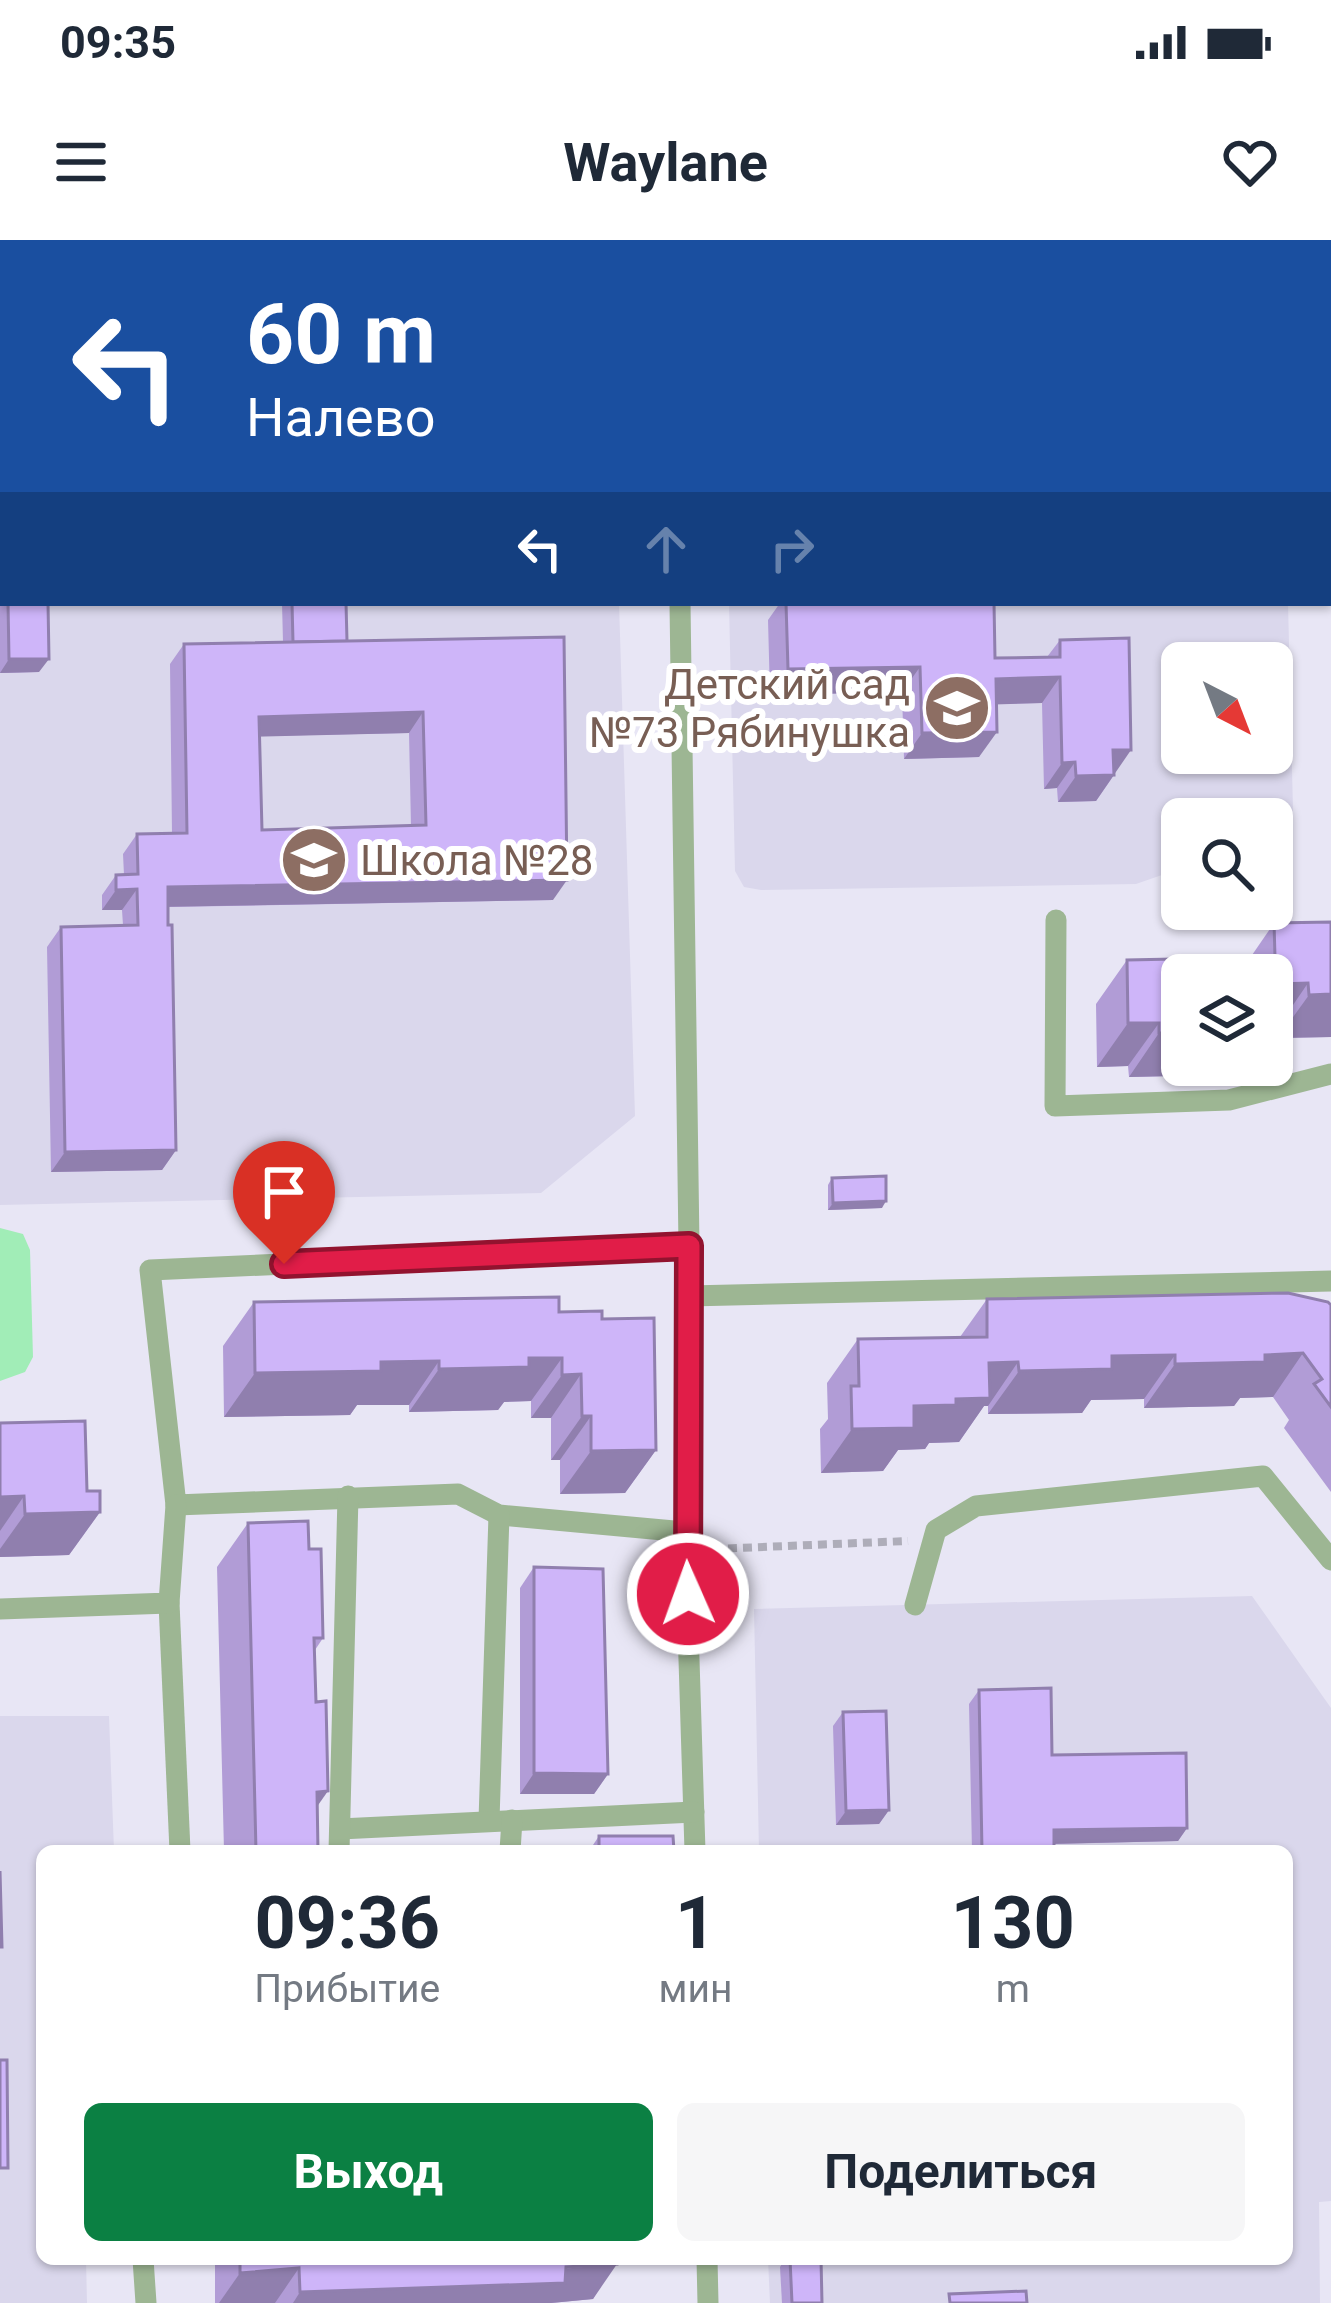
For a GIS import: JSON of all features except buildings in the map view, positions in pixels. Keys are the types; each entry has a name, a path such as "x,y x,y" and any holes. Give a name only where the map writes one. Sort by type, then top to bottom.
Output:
{"lane":[{"path":"680,606 689,1246 686,1541 695,1845"},
{"path":"1057,920 1055,1106 1229,1100 1331,1074"},
{"path":"180,1845 169,1603 176,1504 149,1270 689,1246"},
{"path":"689,1296 1331,1281"},
{"path":"915,1605 936,1530 976,1506 1263,1476 1331,1560"},
{"path":"176,1504 458,1494 499,1515 686,1541"},
{"path":"348,1496 340,1840 501,1820 694,1812"},
{"path":"499,1515 501,1820 508,1845"},
{"path":"0,1609 169,1603"},
{"path":"143,2265 146,2303"},
{"path":"707,2265 708,2303"}],"path":[{"path":"686,1541 934,1540"}],"shaded area":[{"name":"Школа №28","path":"0,606 619,606 635,1116 541,1193 0,1205"},
{"name":"Детский сад №73 Рябинушка","path":"729,606 1288,606 1289,642 1161,642 1161,774 1292,774 1293,798 1161,798 1161,875 1136,884 744,887 735,871"},
{"path":"1252,1596 1331,1708 1331,2201 1319,2202 1320,2303 770,2303 768,2265 1293,2265 1293,1845 759,1845 754,1609"},
{"path":"0,1716 109,1716 114,1845 36,1845 36,2265 86,2265 87,2303 0,2303"}],"green space":[{"path":"0,1228 23,1234 30,1250 33,1357 25,1372 0,1381"}],"place":[{"name":"Детский сад №73 Рябинушка","path":"957,708"},
{"name":"Школа №28","path":"314,860"}],"route":[{"path":"284,1264 689,1246 688,1594"}]}
